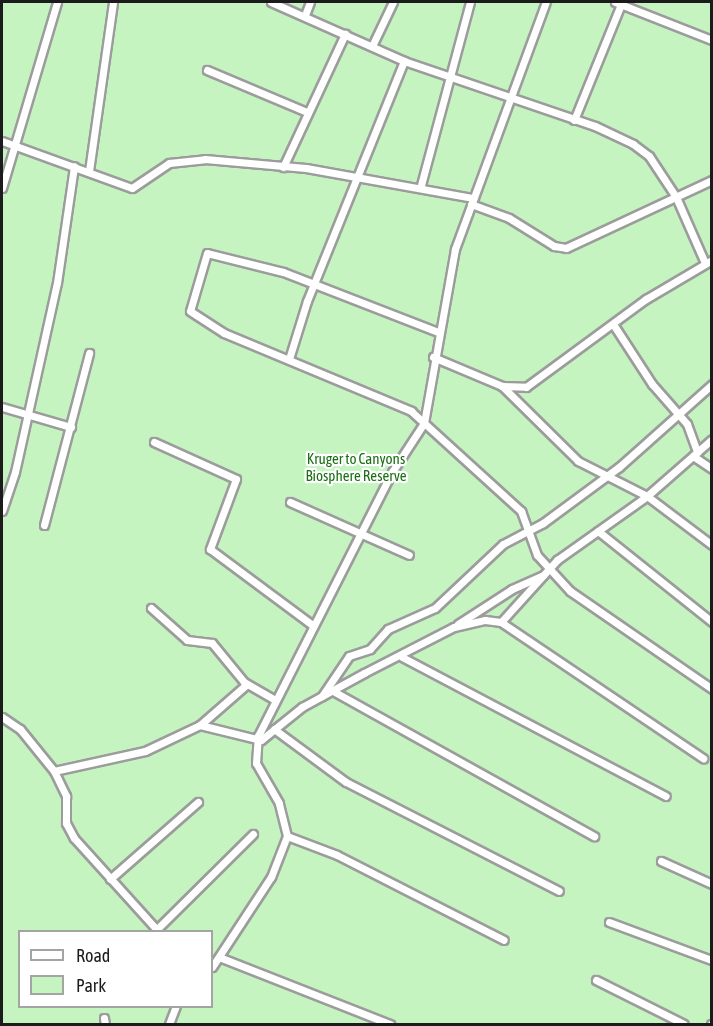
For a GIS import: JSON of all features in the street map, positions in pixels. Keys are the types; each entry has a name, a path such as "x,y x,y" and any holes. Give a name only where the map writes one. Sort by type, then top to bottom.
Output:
{"street":[{"path":"2,188 57,2"},
{"path":"89,171 113,2"},
{"path":"271,2 404,61 450,74 574,120 642,150 676,197 708,261 613,324 532,384 502,386"},
{"path":"304,15 310,2"},
{"path":"372,46 393,2"},
{"path":"421,185 470,2"},
{"path":"213,966 271,877 287,836 279,803 256,763 256,742 274,699 311,624 362,533 392,472 424,423 433,357 455,249 509,96 546,2"},
{"path":"574,120 618,3 711,40"},
{"path":"284,167 307,112 345,34"},
{"path":"289,359 314,285 404,61"},
{"path":"207,70 307,112"},
{"path":"2,141 74,165 132,188 175,162 205,159 421,185 472,201 560,248 711,180"},
{"path":"2,511 28,416 57,283 74,165"},
{"path":"438,332 265,266 207,253 190,315 289,359 393,401 424,423 514,502 525,515 528,531 545,572 604,619 711,689"},
{"path":"613,324 652,384 678,412 695,454 711,470"},
{"path":"44,525 89,353"},
{"path":"433,357 502,386 572,457 647,496 711,545"},
{"path":"322,696 349,656 370,650 388,629 435,608 502,544 528,531 606,474 711,384"},
{"path":"2,407 71,427"},
{"path":"256,742 322,696 402,657 454,627 512,589 545,572 647,496 711,439"},
{"path":"154,442 236,479 210,549 311,624"},
{"path":"290,502 409,555"},
{"path":"598,531 711,622"},
{"path":"501,622 545,572"},
{"path":"151,608 187,640 212,643 247,684 274,699"},
{"path":"454,627 485,620 501,622 703,758"},
{"path":"402,657 666,796"},
{"path":"54,771 145,751 200,725 247,684"},
{"path":"333,691 594,836"},
{"path":"2,717 20,729 54,771 66,796 68,830 158,930 253,834"},
{"path":"200,725 230,729 256,742"},
{"path":"274,729 346,782 559,891"},
{"path":"110,879 198,802"},
{"path":"287,836 337,855 504,940"},
{"path":"661,861 711,884"},
{"path":"609,922 711,960"},
{"path":"219,957 390,1024"},
{"path":"596,980 684,1024"},
{"path":"169,1024 175,1008"}],"green space":[{"name":"Kruger to Canyons Biosphere Reserve","path":"2,2 711,2 711,1024 2,1024"}]}
